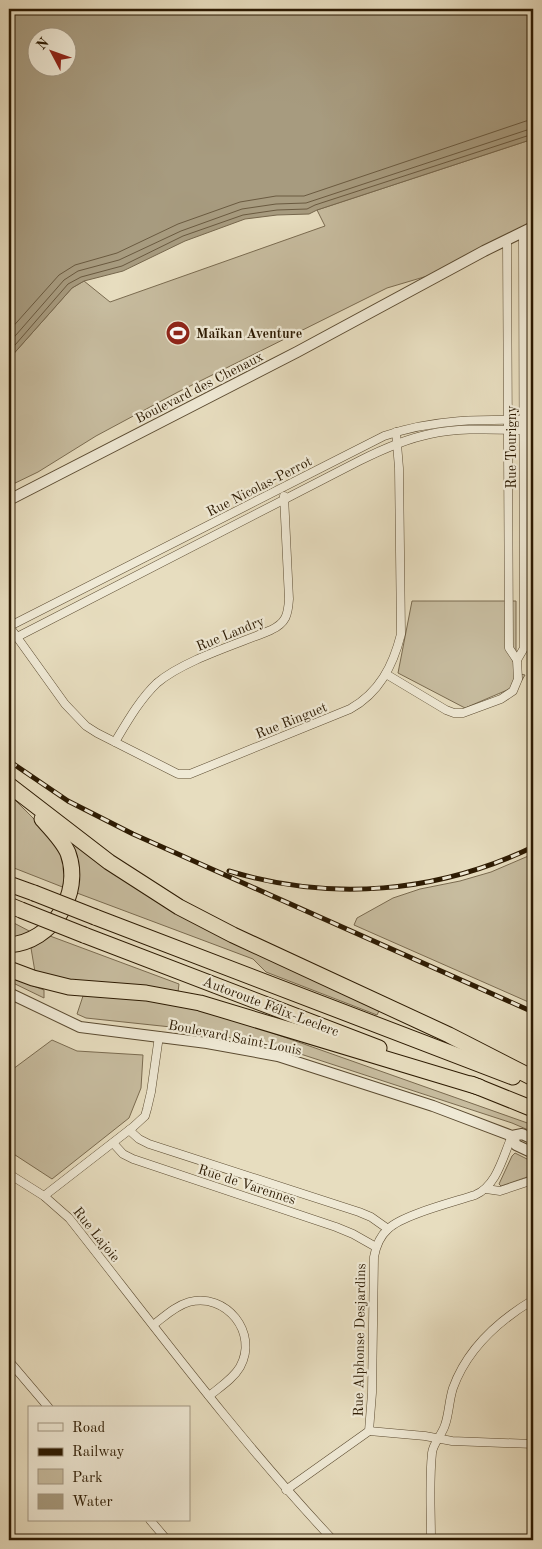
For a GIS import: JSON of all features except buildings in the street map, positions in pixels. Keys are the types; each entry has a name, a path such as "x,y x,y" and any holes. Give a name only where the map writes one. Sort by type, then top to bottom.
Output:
{"highway":[{"path":"9,945 34,938 56,921 62,912 68,896 71,873 69,857 64,846 50,827 10,786"},
{"path":"10,786 109,862 179,907 233,935 449,1036 533,1078"},
{"name":"Autoroute Félix-Leclerc","path":"9,884 533,1085"},
{"name":"Autoroute Félix-Leclerc","path":"15,908 533,1109"},
{"path":"9,969 69,987 146,993 200,1003 479,1087"}],"street":[{"name":"Boulevard des Chenaux","path":"9,500 533,227"},
{"name":"Rue Tourigny","path":"517,660 524,648 523,232"},
{"name":"Rue Tourigny","path":"386,674 454,713 463,713 501,699 513,691 518,680 517,660 509,648 507,240"},
{"name":"Rue Nicolas-Perrot","path":"9,626 367,444 396,432 444,422 508,419 533,420"},
{"name":"Rue Nicolas-Perrot","path":"17,637 369,456 398,443 429,434 450,431 533,430"},
{"name":"Rue Ringuet","path":"9,615 9,626 73,713 90,729 176,773 190,774 350,709 369,695 386,674 396,653 401,628 398,443 396,432"},
{"name":"Rue Landry","path":"115,742 147,695 166,677 193,662 276,628 285,620 288,613 289,599 284,487"},
{"name":"Boulevard Saint-Louis","path":"9,993 80,1027 234,1047 301,1062 452,1113 512,1136 522,1134 533,1139"},
{"path":"44,1196 145,1116 160,1036"},
{"name":"Rue de Varennes","path":"129,1130 139,1139 149,1144 358,1212 371,1217 388,1229"},
{"name":"Boulevard Saint-Louis","path":"512,1136 516,1145 533,1153"},
{"path":"486,1188 493,1178 512,1136"},
{"name":"Rue de Varennes","path":"113,1143 123,1154 133,1159 336,1226 376,1247"},
{"name":"Rue Lajoie","path":"9,1174 44,1196 69,1218 209,1396 286,1490 333,1540"},
{"name":"Rue Alphonse Desjardins","path":"286,1490 369,1431 372,1393 374,1262 376,1247 381,1237 388,1229 402,1220 475,1195 486,1188 500,1191 533,1180"},
{"path":"153,1325 182,1304 196,1300 218,1304 236,1317 245,1337 243,1360 231,1378 209,1396"},
{"path":"431,1540 432,1452 445,1425 454,1388 473,1352 492,1330 509,1315 533,1300"},
{"path":"9,1360 47,1406"},
{"path":"369,1431 425,1436 452,1442 533,1444"},
{"path":"152,1522 167,1540"}],"green space":[{"path":"533,139 533,231 471,263 387,288 178,392 96,436 38,472 9,486 9,359 72,288 84,281 110,302 325,226 317,210"},
{"path":"412,601 516,601 516,673 525,675 519,685 465,708 398,673"},
{"path":"9,794 41,826 63,857 65,888 9,866 9,837 14,821"},
{"path":"77,842 380,1009 377,1015 266,972 253,959 77,893 79,868 72,845"},
{"path":"533,854 533,1004 354,925 357,918 393,898 420,889 460,881 491,872"},
{"path":"9,920 12,922 33,933 9,940"},
{"path":"50,936 179,984 178,992 84,983 35,972 31,948"},
{"path":"9,977 44,990 44,998 9,981"},
{"path":"83,996 148,999 183,1004 250,1025 533,1125 533,1132 512,1123 276,1046 171,1027 86,1018 77,1014"},
{"path":"52,1040 77,1051 143,1055 141,1088 129,1118 52,1179 9,1151 9,1072"},
{"path":"515,1153 533,1162 533,1175 501,1186 499,1184"}],"water":[{"path":"9,9 533,9 533,139 309,214 245,219 185,241 123,271 84,281 72,288 9,359"}],"railway":[{"path":"9,761 68,801 133,834 533,1012"},
{"path":"229,871 267,881 306,887 383,888 422,883 459,875 497,863 533,847"}],"place":[{"name":"Maïkan Aventure","path":"178,333"}]}
